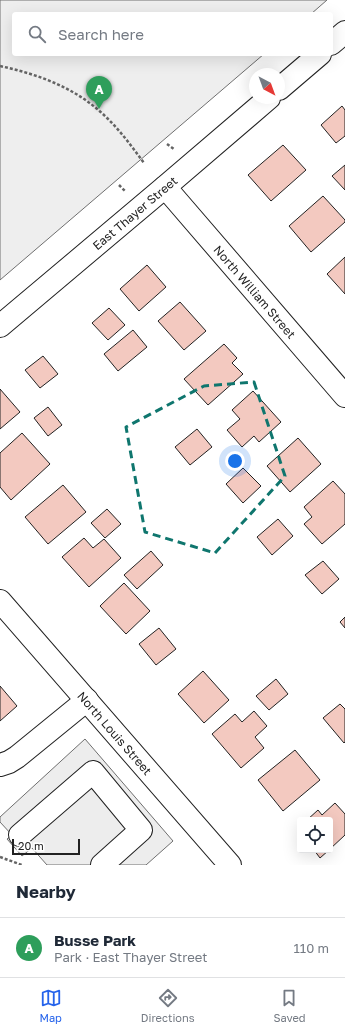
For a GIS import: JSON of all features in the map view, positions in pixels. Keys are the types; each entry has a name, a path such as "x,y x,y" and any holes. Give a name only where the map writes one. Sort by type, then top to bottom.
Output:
{"street":[{"path":"333,42 345,32"},
{"path":"285,84 318,56"},
{"name":"East Thayer Street","path":"0,326 262,104"},
{"name":"North William Street","path":"165,187 345,396"},
{"name":"North Louis Street","path":"0,601 230,865"},
{"path":"0,765 17,757 87,700"},
{"path":"20,835 93,772 141,830 102,865"}],"path":[{"path":"0,66 28,72 50,80 85,99 109,120 144,163"},
{"path":"0,857 22,865"}],"highlighted area":[{"path":"254,382 285,476 215,553 145,532 126,427 204,386"}],"shaded area":[{"path":"0,0 327,0 313,12 12,12 12,56 262,56 0,280"},
{"path":"85,739 173,841 146,865 47,865 32,848 22,856 7,839 12,835 0,822 0,817"}],"building":[{"path":"342,106 345,110 345,136 336,143 321,125"},
{"path":"283,145 306,170 271,201 248,175"},
{"path":"345,165 345,190 332,176"},
{"path":"323,196 345,220 345,222 311,252 289,226"},
{"path":"345,257 345,294 327,274"},
{"path":"147,265 166,287 139,311 120,289"},
{"path":"180,302 206,331 184,350 158,321"},
{"path":"109,308 125,325 108,340 92,323"},
{"path":"133,330 147,347 118,371 104,354"},
{"path":"224,344 237,358 232,363 243,374 208,405 184,379"},
{"path":"43,356 58,374 40,388 25,370"},
{"path":"0,389 20,412 0,429"},
{"path":"253,391 281,422 259,442 254,436 242,447 227,430 240,419 232,410"},
{"path":"48,407 62,425 48,436 34,418"},
{"path":"197,429 212,447 190,465 175,447"},
{"path":"22,433 50,464 11,500 0,487 0,453"},
{"path":"298,438 321,464 290,492 267,466"},
{"path":"243,468 261,486 243,503 226,484"},
{"path":"333,481 345,494 345,524 322,544 304,524 312,517 304,507"},
{"path":"63,485 86,512 48,544 25,517"},
{"path":"107,509 121,524 105,538 91,523"},
{"path":"278,519 293,536 272,555 257,537"},
{"path":"84,538 93,548 104,539 121,558 89,587 62,557"},
{"path":"151,551 163,565 137,589 124,575"},
{"path":"323,561 339,579 322,594 305,575"},
{"path":"124,583 150,611 126,634 100,606"},
{"path":"345,617 345,628 340,622"},
{"path":"159,628 176,649 156,665 139,644"},
{"path":"203,671 229,700 204,723 178,694"},
{"path":"276,679 288,694 269,710 256,696"},
{"path":"0,686 17,706 0,721"},
{"path":"340,704 345,709 344,743 323,718"},
{"path":"254,711 267,726 255,737 264,748 241,768 212,734 235,714 242,722"},
{"path":"295,750 320,780 283,811 258,780"},
{"path":"335,803 345,814 345,835 333,846 333,817 310,817 318,810 322,815"},
{"path":"316,853 326,853 320,858"}],"place":[{"name":"Busse Park","path":"99,109"}]}
